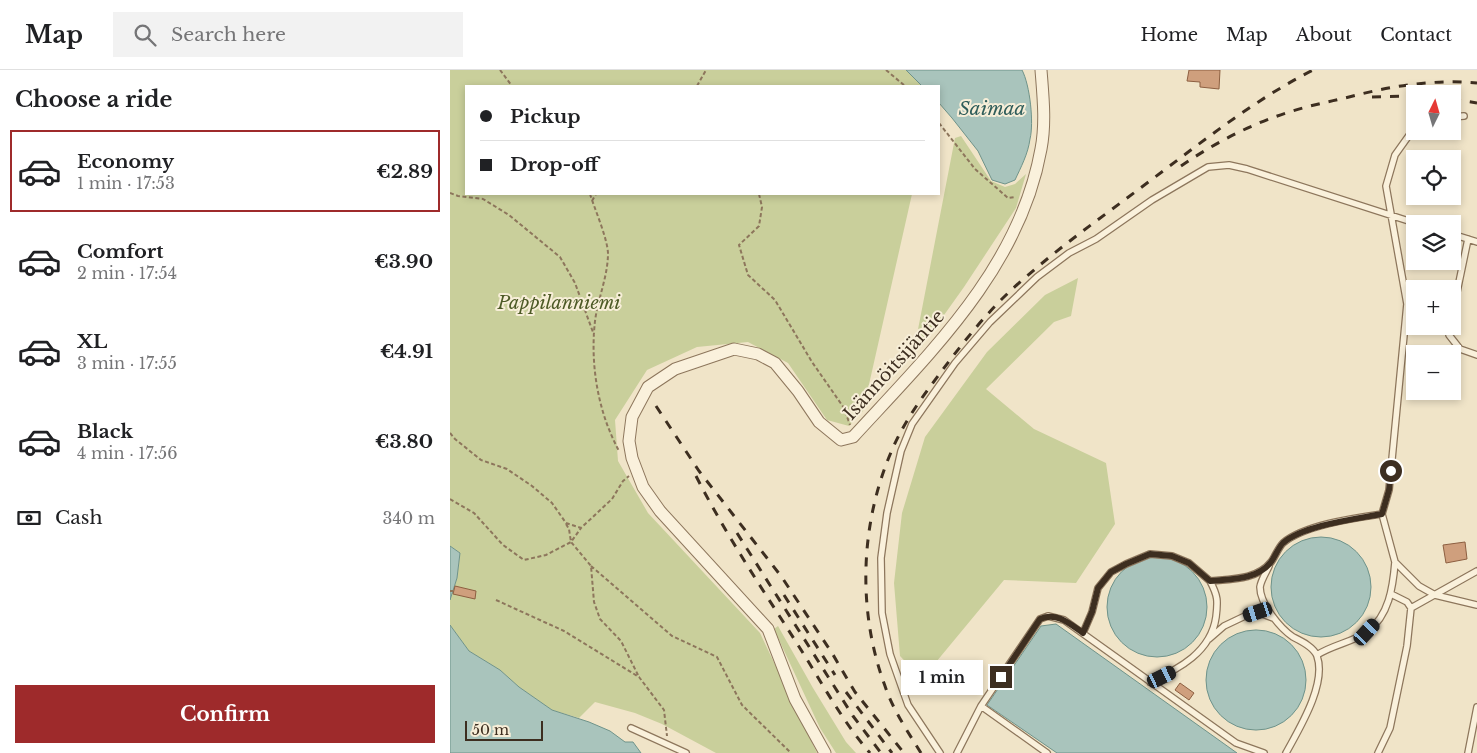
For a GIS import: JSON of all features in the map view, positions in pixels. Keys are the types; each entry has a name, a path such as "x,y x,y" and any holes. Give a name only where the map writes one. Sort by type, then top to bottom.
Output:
{"street":[{"name":"Isännöitsijäntie","path":"825,753 795,699 768,630 660,510 643,487 632,458 629,441 632,417 648,387 675,369 734,349 758,354 775,363 798,391 819,422 841,440 853,437 928,354 982,288 1007,248 1030,196 1042,148 1044,106 1041,70"}],"lane":[{"path":"1317,655 1329,647 1367,632 1379,619 1391,594 1395,562 1382,514 1389,490 1407,304 1386,186 1394,155 1406,139"},
{"path":"940,753 908,705 890,654 882,613 881,558 887,513 900,451 912,424 955,363 990,322 1037,277 1069,253 1096,240 1152,200 1208,167 1229,165 1248,169 1406,220"},
{"path":"1461,237 1477,242"},
{"path":"1459,280 1468,239"},
{"path":"1449,335 1460,349 1477,356"},
{"path":"1286,753 1310,710 1319,669 1317,655 1308,645 1287,633 1273,618 1264,601 1260,586 1282,543 1302,532 1352,519 1382,514"},
{"path":"1083,633 1092,612 1098,588 1111,572 1150,554 1172,556 1189,563 1210,581 1217,594 1217,609 1215,624 1208,641"},
{"path":"1395,562 1419,586 1435,595 1477,605"},
{"path":"1210,581 1255,575 1270,564"},
{"path":"1411,608 1477,571"},
{"path":"1378,753 1390,728 1407,646 1411,608 1407,602 1391,594"},
{"path":"1150,682 1175,671 1195,656 1224,626 1258,612 1273,618"},
{"path":"957,753 981,706 1040,619 1048,616 1064,620 1236,744 1264,753"},
{"path":"981,706 1047,753"},
{"path":"1468,753 1477,707"},
{"path":"631,728 686,753"}],"path":[{"path":"500,70 511,85"},
{"path":"698,85 706,70"},
{"path":"886,70 904,85"},
{"path":"940,124 975,169 1008,198 1030,196"},
{"path":"450,193 458,196 483,199 509,215 560,257 575,283 595,337"},
{"path":"590,195 608,251 606,272 595,321 595,373 601,407 614,442 622,455"},
{"path":"592,201 595,195"},
{"path":"759,195 762,208 759,226 739,245 748,275 775,300 812,362 844,408 853,437"},
{"path":"450,433 482,460 507,469 532,486 552,503 569,529 571,542 591,566 672,636 717,657 742,705 791,753"},
{"path":"450,499 474,514 503,545 524,560 546,555 571,542 581,528 612,499 623,482 631,474 638,473"},
{"path":"566,523 581,528"},
{"path":"591,566 594,602 600,620 621,641 639,677 664,710 668,746"},
{"path":"496,600 564,632 639,677"}],"green space":[{"name":"Pappilanniemi","path":"450,70 906,70 921,85 465,85 465,195 912,195 863,411 849,426 827,420 788,363 748,342 697,347 647,370 615,420 618,461 648,513 760,633 817,753 716,753 662,724 635,713 595,702 579,718 552,710 519,687 500,670 469,651 450,625 450,600 457,578 460,553 450,546"},
{"path":"961,136 991,181 1005,187 1015,184 1026,174 1016,208 922,346 915,345 955,138"},
{"path":"1078,278 1071,316 1054,322 986,389 1034,429 1106,463 1115,524 1076,583 1004,580 922,679 900,656 894,583 902,513 925,437 987,352 1045,295"},
{"path":"778,626 846,742 856,753 836,753 820,728 774,629"}],"water":[{"name":"Saimaa","path":"906,70 1022,70 1029,94 1031,132 1026,155 1015,180 1005,184 992,180 978,151 940,104 940,85 921,85"},
{"path":"1321,537 1331,538 1349,545 1363,559 1370,577 1370,597 1363,615 1349,629 1331,636 1321,637 1311,636 1293,629 1279,615 1272,597 1271,587 1272,577 1279,559 1293,545 1311,538"},
{"path":"450,546 460,553 457,578 450,600"},
{"path":"1157,557 1167,558 1185,565 1199,579 1206,597 1206,617 1199,635 1185,649 1167,656 1157,657 1147,656 1129,649 1115,635 1108,617 1107,607 1108,597 1115,579 1129,565 1147,558"},
{"path":"1056,624 1237,753 1057,753 987,705 1041,626"},
{"path":"450,625 469,651 500,670 519,687 552,710 610,731 625,742 633,742 641,753 450,753"},
{"path":"1256,630 1266,631 1284,638 1298,652 1305,670 1305,690 1298,708 1284,722 1266,729 1256,730 1246,729 1228,722 1214,708 1207,690 1206,680 1207,670 1214,652 1228,638 1246,631"}],"building":[{"path":"1189,70 1220,70 1219,89 1200,87 1200,82 1187,81"},
{"path":"1465,542 1467,559 1446,563 1443,545"},
{"path":"455,586 476,591 475,599 453,594"},
{"path":"1180,683 1194,693 1189,700 1175,690"}],"railway":[{"path":"921,753 888,695 876,657 866,598 868,537 873,507 881,478 904,426 926,392 959,349 986,316 1015,286 1068,243 1224,126 1267,96 1313,70"},
{"path":"1181,166 1245,129 1302,108 1413,84 1477,83"},
{"path":"1372,97 1406,96"},
{"path":"1461,100 1477,103"},
{"path":"656,406 699,471 781,576 832,653 855,692 904,753"},
{"path":"696,476 758,583 841,714 870,753"},
{"path":"737,533 853,716 881,753"},
{"path":"784,595 835,675"},
{"path":"846,692 892,753"}],"route":[{"path":"1001,677 1040,619 1048,616 1064,620 1083,633 1092,612 1098,588 1111,572 1126,564 1150,554 1172,556 1189,563 1210,581 1255,575 1270,564 1282,543 1302,532 1352,519 1382,514 1389,490 1391,471"}]}
